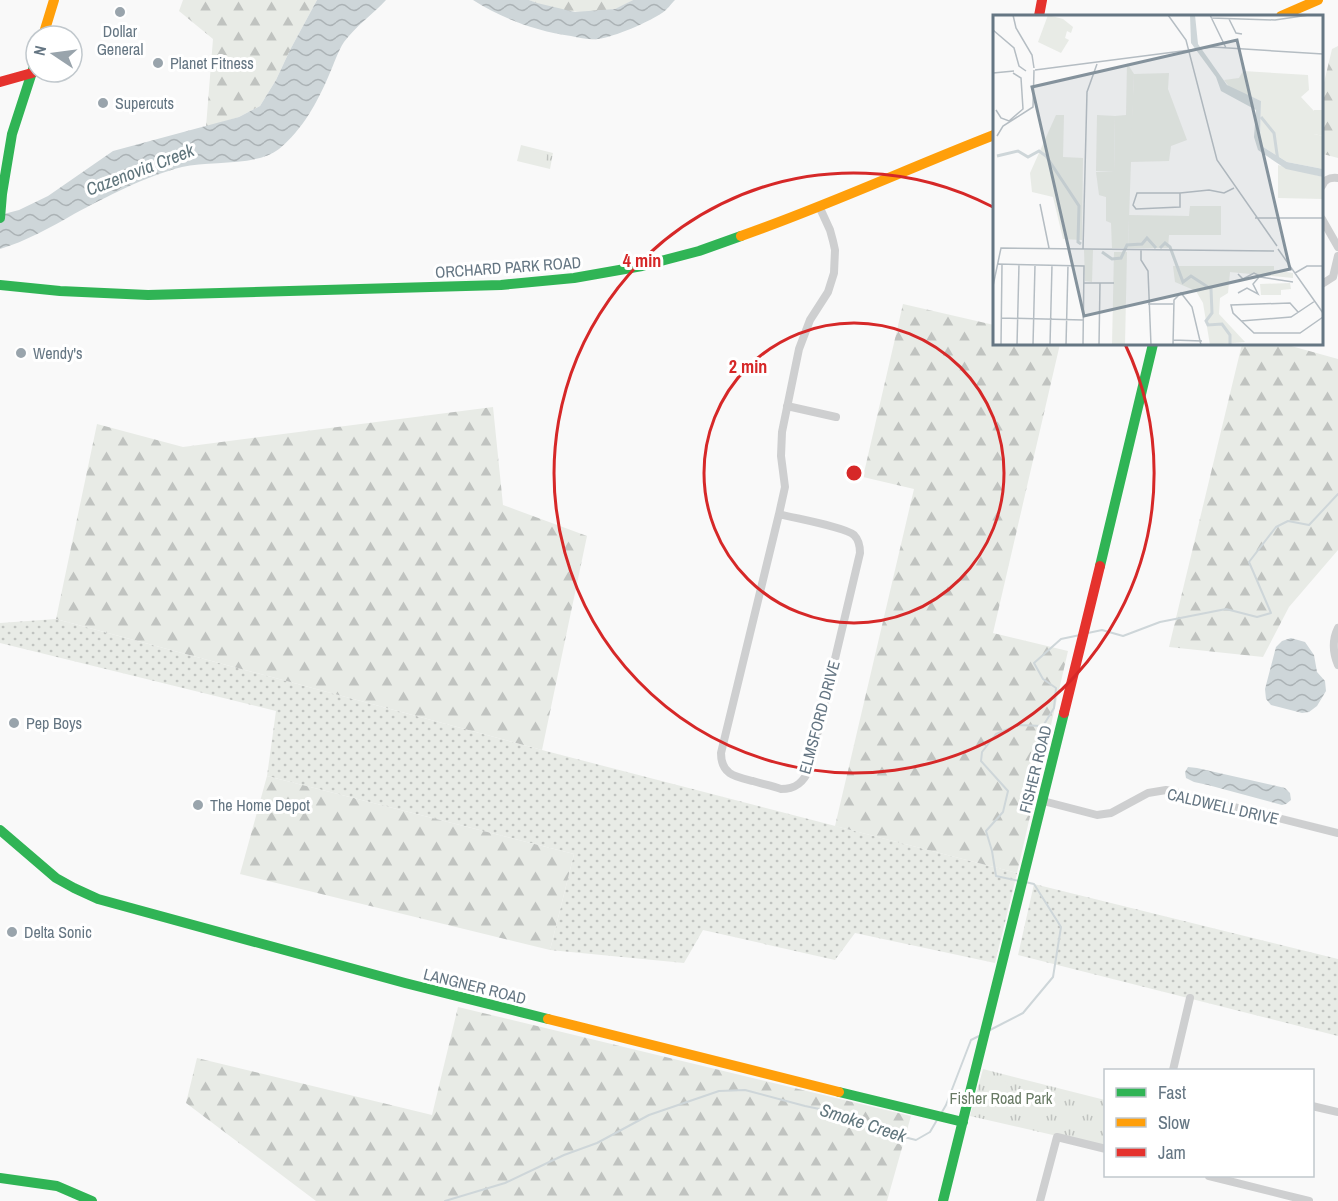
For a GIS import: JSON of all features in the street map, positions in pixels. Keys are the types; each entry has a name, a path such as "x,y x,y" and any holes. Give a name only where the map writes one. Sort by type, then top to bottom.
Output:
{"main road":[{"path":"47,24 54,0"},
{"path":"1039,15 1042,0"},
{"path":"1283,15 1318,0"},
{"path":"0,82 24,75"},
{"path":"0,218 12,134 28,84"},
{"name":"ORCHARD PARK ROAD","path":"0,285 60,291 148,295 483,286 550,282 598,275 680,257 776,224 993,135"},
{"name":"FISHER ROAD","path":"943,1201 1153,345"},
{"name":"LANGNER ROAD","path":"0,831 53,875 98,899 426,989 963,1122"},
{"path":"0,1178 57,1186 92,1201"}],"street":[{"path":"1323,185 1332,177 1338,178"},
{"name":"ELMSFORD DRIVE","path":"779,514 846,530 856,537 860,547 809,769 803,780 788,789 734,777 726,770 721,753 785,487 781,442 799,349 803,334 828,292 834,273 833,241 819,206"},
{"path":"1323,221 1338,247"},
{"path":"1323,283 1333,277 1338,256"},
{"path":"787,406 836,417"},
{"path":"1338,628 1334,637 1335,657 1338,665"},
{"name":"CALDWELL DRIVE","path":"1042,801 1097,815 1111,813 1148,793 1166,790 1338,832"},
{"path":"1173,1069 1190,998"},
{"path":"1314,1106 1338,1112"},
{"path":"1040,1201 1057,1137 1104,1149"},
{"path":"1213,1177 1309,1201"}],"green space":[{"path":"183,0 317,0 260,106 239,117 206,127 213,39 179,11"},
{"path":"529,0 633,0 615,9 584,12 549,7"},
{"path":"1338,46 1338,158 1323,154 1323,87 1332,49"},
{"path":"521,145 553,153 550,169 517,161"},
{"path":"526,149 547,155 545,165 523,159"},
{"path":"903,304 993,325 993,345 1060,345 993,633 1068,651 1017,873 835,826 914,489 863,477"},
{"path":"1242,345 1288,345 1338,359 1338,550 1289,607 1263,657 1169,647"},
{"path":"493,407 503,505 587,536 542,750 56,619 97,424 183,447"},
{"path":"56,619 542,750 1017,873 995,963 855,933 835,960 703,930 684,963 550,950 574,854 267,776 276,711 0,643 0,623"},
{"path":"267,776 574,854 550,950 240,874"},
{"path":"1034,884 1338,959 1338,1036 1018,955"},
{"path":"458,1007 911,1116 887,1201 316,1201 186,1103 197,1058 432,1115"},
{"name":"Fisher Road Park","path":"983,1069 1104,1100 1104,1147 970,1116"},
{"path":"993,1078 1008,1082 1000,1110 983,1106"}],"water":[{"name":"Cazenovia Creek","path":"317,0 386,0 344,42 320,96 295,133 279,149 269,155 246,161 182,167 140,181 38,234 0,249 0,215 19,210 48,196 113,151 239,117 260,106"},
{"path":"473,0 529,0 575,12 615,9 633,0 675,0 664,12 649,21 605,38 585,39 533,27 496,13"},
{"path":"1291,638 1305,642 1314,655 1317,672 1325,681 1326,691 1317,706 1309,712 1302,713 1271,705 1266,699 1265,689 1276,647 1282,641"},
{"path":"1188,767 1285,788 1290,793 1291,800 1282,805 1194,782 1186,778 1185,772"}],"waterway":[{"path":"1088,633 1102,630 1123,636 1160,622 1226,609 1257,617 1271,613 1249,562 1276,527 1288,521 1309,525 1338,494"},
{"path":"1019,881 996,876 986,831 1003,812 1008,791 981,761 982,752 996,734 1018,725 1043,726 1054,708 1056,688 1043,679 1034,663 1061,639 1080,635"},
{"name":"Smoke Creek","path":"990,1030 1023,1013 1053,977 1061,927 1034,884 1025,882"},
{"name":"Smoke Creek","path":"942,1112 971,1040 979,1036"},
{"name":"Smoke Creek","path":"445,1201 505,1183 564,1155 597,1143 649,1115 719,1091 745,1090 839,1113 892,1134 916,1140 930,1132 937,1120"}],"traffic: fast":[{"path":"0,218 12,134 28,84"},
{"path":"0,285 60,291 148,295 501,285 574,278 642,266 699,251 741,236"},
{"path":"1100,566 1153,345"},
{"path":"943,1201 1064,713"},
{"path":"0,830 56,878 98,899 405,983 548,1019"},
{"path":"839,1092 963,1122"},
{"path":"0,1178 57,1186 92,1201"}],"traffic: slow":[{"path":"47,24 54,0"},
{"path":"1283,15 1318,0"},
{"path":"741,236 993,135"},
{"path":"548,1019 839,1092"}],"traffic: jam":[{"path":"1039,15 1042,0"},
{"path":"0,82 24,75"},
{"path":"1064,713 1100,566"}],"place":[{"name":"Dollar General","path":"120,12"},
{"name":"Planet Fitness","path":"158,63"},
{"name":"Supercuts","path":"103,103"},
{"name":"Wendy's","path":"21,353"},
{"name":"Pep Boys","path":"14,723"},
{"name":"The Home Depot","path":"198,805"},
{"name":"Delta Sonic","path":"12,932"}]}
